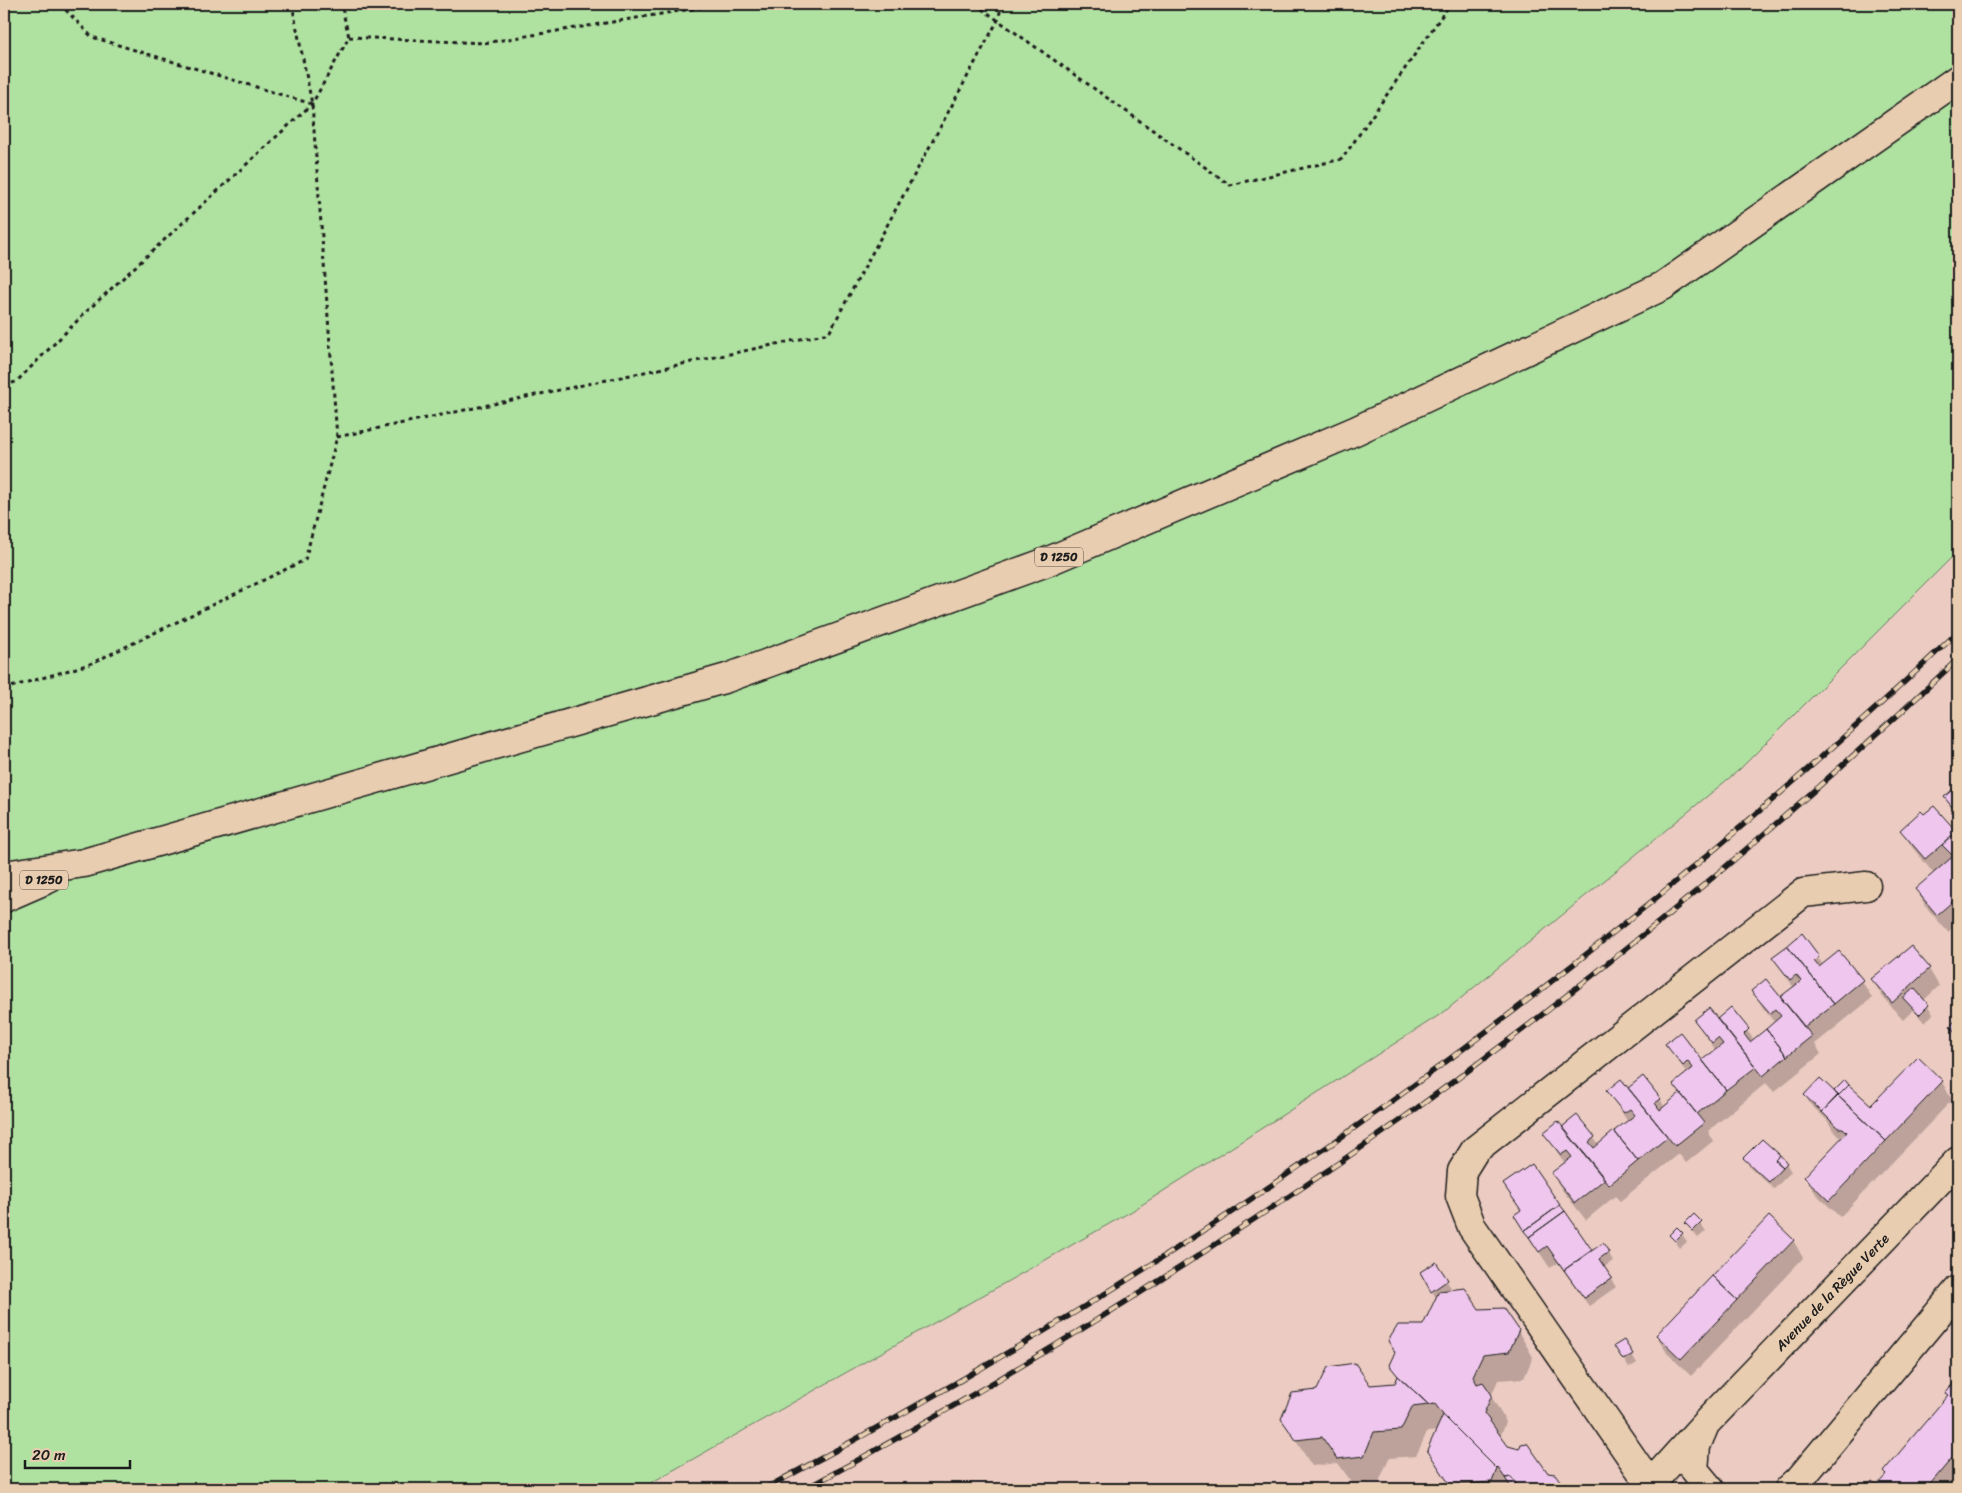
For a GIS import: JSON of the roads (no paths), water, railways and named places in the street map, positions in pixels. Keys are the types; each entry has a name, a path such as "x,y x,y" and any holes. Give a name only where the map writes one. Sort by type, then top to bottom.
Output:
{"main road":[{"name":"D 1250","path":"4,875 84,863 726,678 1044,563 1355,431 1664,286 1958,79"},
{"name":"D 1250","path":"4,898 84,863"},
{"path":"1648,1487 1472,1227 1460,1196 1462,1172 1475,1150 1803,893 1866,886"},
{"name":"Avenue de la Règue Verte","path":"1648,1487 1705,1424 1958,1161"},
{"path":"1789,1489 1799,1480 1958,1290"},
{"name":"Avenue de la Règue Verte","path":"1705,1424 1696,1446 1694,1470 1710,1489"}],"railway":[{"path":"764,1489 954,1384 1139,1272 1260,1193 1443,1064 1621,927 1707,856 1792,783 1958,632"},
{"path":"805,1489 952,1407 1097,1320 1276,1205 1413,1111 1555,1005 1693,894 1828,779 1958,659"}]}
